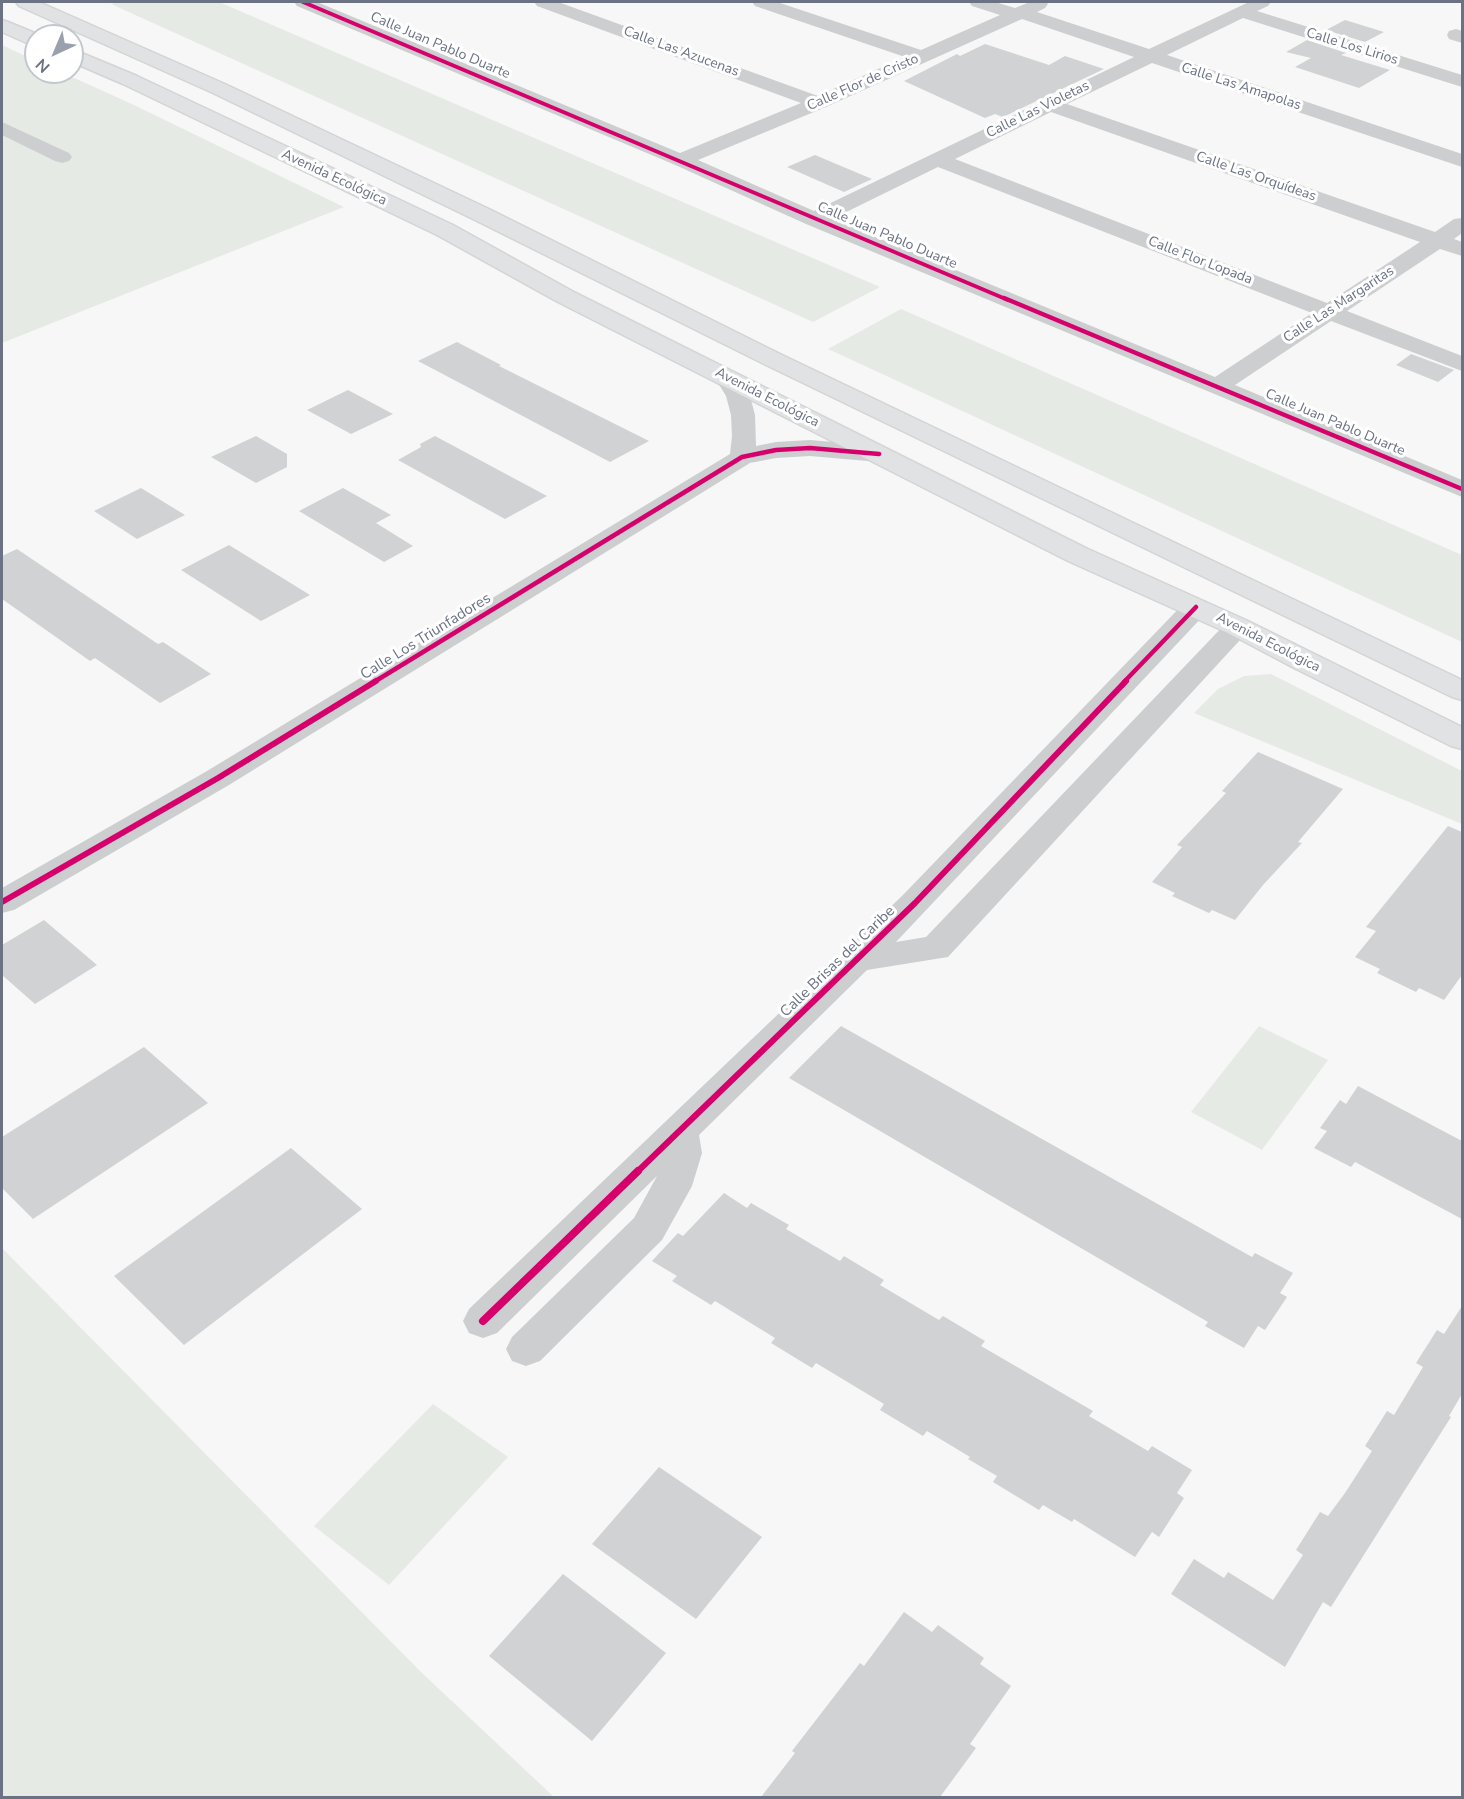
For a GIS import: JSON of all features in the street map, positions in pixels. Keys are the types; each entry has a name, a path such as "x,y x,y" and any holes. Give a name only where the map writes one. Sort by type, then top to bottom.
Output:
{"main road":[{"path":"25,2 220,88 483,215 772,359 1462,691"},
{"path":"2,26 24,35"},
{"name":"Avenida Ecológica","path":"84,60 445,230 564,296 1078,555 1238,627 1462,739"}],"street":[{"name":"Calle Juan Pablo Duarte","path":"303,2 680,160 814,219 1462,489"},
{"name":"Calle Las Azucenas","path":"543,2 819,103"},
{"path":"761,2 922,57"},
{"name":"Calle Las Amapolas","path":"978,2 1018,13 1462,161"},
{"name":"Calle Flor de Cristo","path":"680,160 819,103 1044,2"},
{"name":"Calle Los Lirios","path":"1218,2 1249,8 1462,81"},
{"name":"Calle Las Violetas","path":"814,219 1249,8"},
{"name":"Calle Las Orquídeas","path":"1050,105 1462,249"},
{"path":"2,129 62,157"},
{"name":"Calle Flor Lopada","path":"937,159 1462,364"},
{"name":"Calle Las Margaritas","path":"1216,387 1462,224"},
{"path":"727,378 738,396 743,415 746,436 742,458"},
{"name":"Calle Los Triunfadores","path":"2,902 218,778 742,458 776,450 810,448 844,449 879,454"},
{"name":"Calle Brisas del Caribe","path":"483,1321 915,903 1196,607"},
{"name":"Calle Brisas del Caribe","path":"859,959 936,948 1238,627"},
{"path":"526,1349 648,1229 673,1186 683,1153 680,1130"}],"shaded area":[{"path":"118,2 219,2 880,287 813,322 111,4"},
{"path":"2,45 24,55 24,84 84,82 344,207 2,343"},
{"path":"901,309 1462,555 1462,642 828,349"},
{"path":"1271,674 1462,771 1462,824 1194,713 1218,689 1244,676"},
{"path":"1259,1026 1328,1060 1262,1150 1191,1112"},
{"path":"2,1248 421,1672 554,1797 2,1797"},
{"path":"433,1404 508,1457 389,1585 314,1526"}],"building":[{"path":"1345,20 1384,32 1365,42 1326,30"},
{"path":"1307,40 1346,53 1341,55 1390,70 1359,88 1295,67 1311,58 1286,52"},
{"path":"985,44 1049,65 1065,56 1104,69 1003,117 995,114 985,118 904,81 957,54 960,56"},
{"path":"815,155 872,179 844,192 787,167"},
{"path":"457,342 501,365 499,366 649,441 610,462 418,361"},
{"path":"1411,354 1454,370 1438,382 1396,365"},
{"path":"348,390 393,414 351,434 307,410"},
{"path":"256,436 287,454 287,467 256,483 211,457"},
{"path":"435,436 547,496 505,519 398,460"},
{"path":"141,488 185,515 137,539 94,511"},
{"path":"343,488 391,515 376,523 413,546 384,562 299,511"},
{"path":"229,545 310,595 261,621 181,570"},
{"path":"17,549 158,644 163,642 211,674 160,703 95,658 90,661 2,599 2,556"},
{"path":"1258,752 1343,789 1298,842 1302,843 1263,885 1235,920 1212,910 1209,913 1172,896 1175,893 1152,882 1182,847 1177,845 1226,793 1222,791"},
{"path":"1448,826 1462,832 1462,975 1444,1000 1419,988 1416,992 1377,973 1380,969 1355,957 1376,931 1366,927"},
{"path":"44,920 97,965 35,1004 2,975 2,945"},
{"path":"841,1026 1252,1257 1255,1253 1293,1273 1280,1293 1287,1297 1265,1330 1258,1326 1244,1348 1205,1326 1208,1322 789,1078"},
{"path":"144,1047 208,1103 33,1219 2,1188 2,1137"},
{"path":"1358,1086 1462,1141 1462,1219 1355,1162 1351,1167 1314,1148 1327,1131 1320,1128 1340,1100 1346,1104"},
{"path":"291,1148 362,1209 184,1345 114,1276"},
{"path":"724,1193 747,1208 751,1203 789,1225 786,1229 840,1261 844,1256 884,1280 880,1285 939,1320 943,1316 985,1341 981,1346 1093,1411 1089,1416 1148,1451 1152,1446 1192,1470 1177,1493 1184,1498 1159,1537 1152,1532 1135,1557 1074,1519 1072,1522 1043,1505 1039,1510 993,1482 997,1476 968,1459 970,1457 927,1431 923,1436 880,1410 884,1404 816,1363 812,1368 771,1343 775,1338 715,1301 711,1305 672,1281 677,1276 652,1261 678,1233 683,1236"},
{"path":"1462,1306 1462,1394 1449,1416 1451,1417 1331,1607 1323,1602 1285,1667 1171,1594 1194,1559 1224,1578 1228,1572 1273,1600 1303,1555 1296,1550 1320,1512 1328,1516 1372,1451 1365,1446 1387,1411 1394,1415 1423,1367 1416,1363 1437,1330 1444,1334"},
{"path":"659,1467 762,1537 696,1619 592,1544"},
{"path":"563,1574 666,1653 592,1741 489,1656"},
{"path":"904,1612 932,1632 938,1625 984,1658 980,1664 1011,1686 970,1744 976,1748 940,1797 761,1797 795,1753 792,1751 860,1663 864,1666"}],"cycle path":[{"path":"303,2 680,160 814,219 1462,489"},
{"path":"2,902 218,778 742,457 776,450 810,448 879,454"},
{"path":"483,1321 915,903 1196,607"}]}
